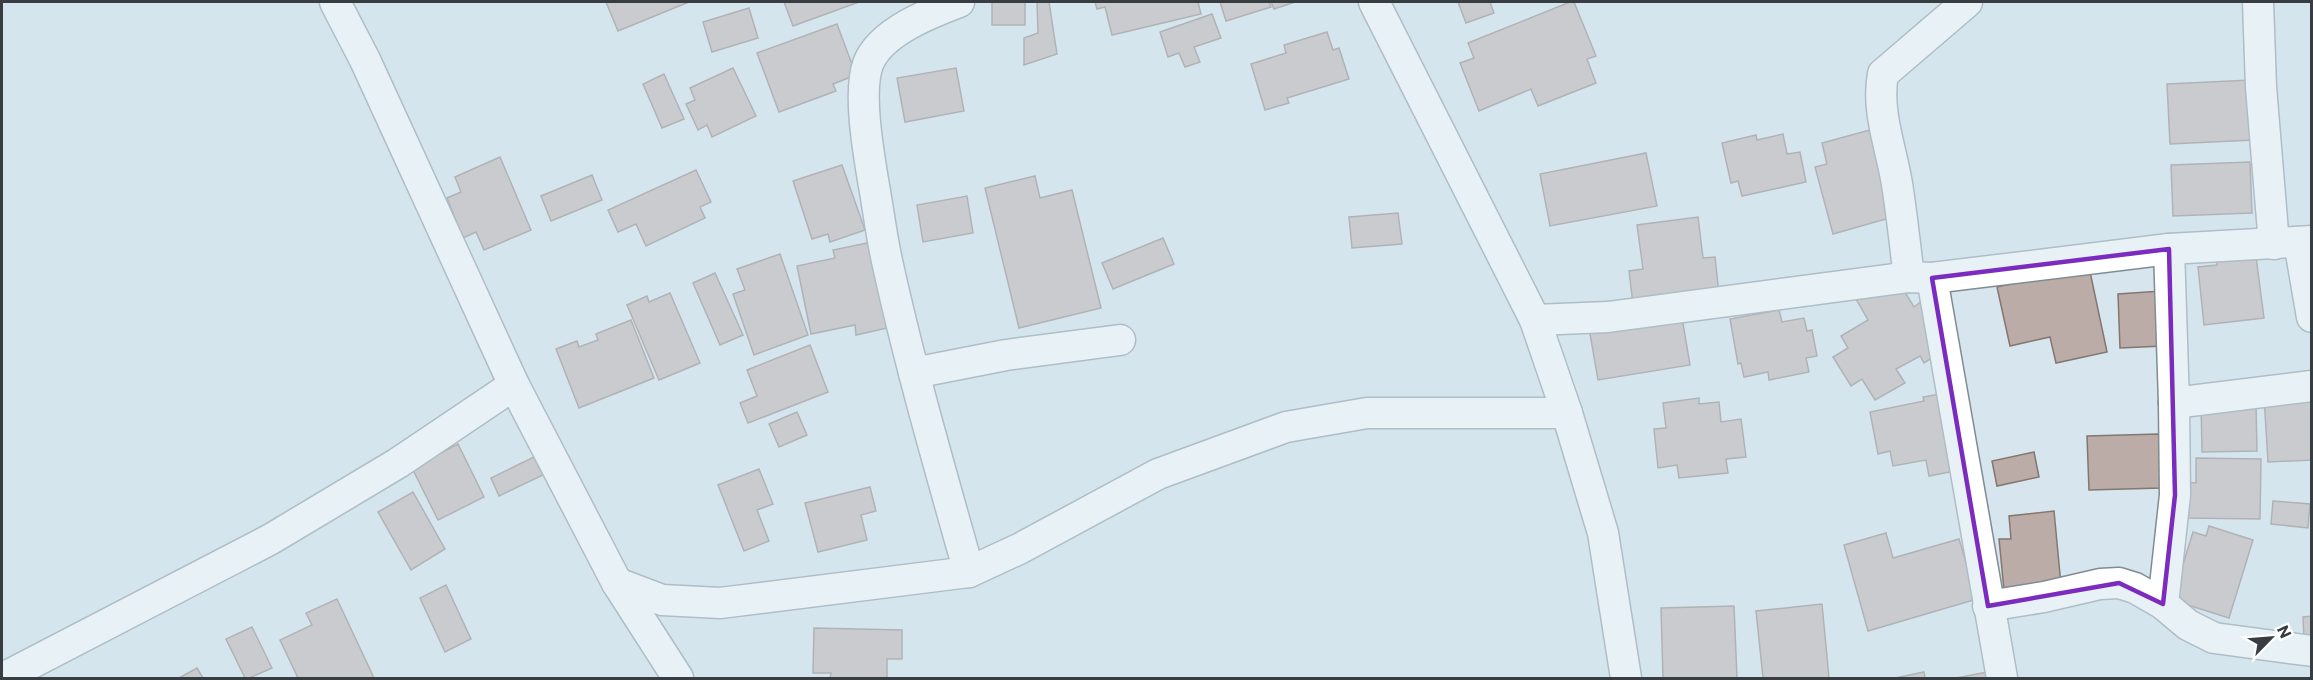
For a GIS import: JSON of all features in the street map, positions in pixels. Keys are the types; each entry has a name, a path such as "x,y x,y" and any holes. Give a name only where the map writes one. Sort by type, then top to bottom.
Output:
{"street":[{"path":"335,2 365,60 514,386 617,583 678,678"},
{"path":"959,2 906,26 879,44 869,62 864,81 869,152 887,260 914,373 969,572"},
{"path":"1374,2 1535,320 1567,413 1603,533 1626,678"},
{"path":"1967,2 1883,74 1880,90 1897,182 1966,467 2002,678"},
{"path":"2258,2 2260,87 2312,317"},
{"path":"1535,320 1608,317 1920,277 2169,249 2295,243"},
{"path":"2163,604 2175,495 2169,249"},
{"path":"914,373 1006,355 1120,340"},
{"path":"3,678 271,539 398,463 514,386"},
{"path":"2174,403 2312,386"},
{"path":"617,583 662,600 720,603 969,572 1019,549 1158,474 1286,427 1367,413 1567,413"},
{"path":"1988,606 2044,597 2100,584 2119,583 2135,588 2163,604 2188,625 2214,638 2312,651"}],"highlighted area":[{"path":"2169,249 2175,495 2163,604 2119,583 1988,606 1932,278"}],"building":[{"path":"606,2 689,2 618,31"},
{"path":"784,2 859,2 793,26"},
{"path":"992,2 1025,2 1025,25 992,25"},
{"path":"1037,2 1049,2 1057,54 1024,65 1024,38 1038,33"},
{"path":"1095,2 1198,2 1201,14 1112,35 1105,7 1097,9"},
{"path":"1220,2 1269,2 1271,7 1226,21"},
{"path":"1271,2 1295,2 1274,9"},
{"path":"1458,2 1490,2 1494,13 1466,23"},
{"path":"1574,2 1596,56 1587,59 1596,83 1538,106 1531,89 1479,111 1460,63 1474,58 1468,43"},
{"path":"749,8 758,38 712,52 703,22"},
{"path":"1212,14 1221,38 1194,47 1200,62 1185,67 1179,53 1168,57 1160,32"},
{"path":"837,24 856,75 833,84 836,91 779,112 757,53"},
{"path":"1327,32 1333,50 1339,48 1349,79 1287,98 1289,103 1265,110 1251,64 1286,53 1284,45"},
{"path":"733,68 756,116 712,137 707,125 698,130 686,104 695,100 690,88"},
{"path":"956,68 964,111 905,122 897,78"},
{"path":"664,74 684,119 662,128 643,84"},
{"path":"2251,80 2254,140 2170,144 2167,84"},
{"path":"1870,130 1893,217 1833,234 1815,167 1827,164 1822,143"},
{"path":"1783,134 1787,154 1800,152 1806,182 1742,196 1738,181 1731,183 1722,143 1756,135 1757,140"},
{"path":"1646,153 1657,206 1550,226 1540,174"},
{"path":"500,157 531,230 484,250 476,232 463,238 447,198 461,192 455,177"},
{"path":"2250,162 2252,213 2173,216 2171,165"},
{"path":"842,165 865,230 830,242 828,234 812,239 793,181"},
{"path":"696,170 711,202 700,207 705,218 646,246 636,224 618,232 608,210"},
{"path":"592,175 602,200 551,221 541,196"},
{"path":"1035,176 1040,198 1072,190 1101,308 1019,328 985,188"},
{"path":"967,196 973,233 923,242 917,205"},
{"path":"1398,213 1402,244 1352,248 1349,217"},
{"path":"1698,217 1703,258 1715,257 1719,294 1633,304 1629,271 1643,269 1637,225"},
{"path":"1163,238 1174,264 1113,289 1102,263"},
{"path":"877,241 896,326 856,335 855,325 811,334 797,266 835,258 833,250"},
{"path":"2255,249 2264,318 2204,325 2198,267 2217,265 2216,253"},
{"path":"780,254 808,335 754,355 733,294 745,290 737,269"},
{"path":"2089,267 2107,352 2056,363 2050,337 2010,346 1997,287"},
{"path":"715,273 743,335 720,345 693,283"},
{"path":"1895,276 1914,307 1922,301 1941,352 1924,363 1920,356 1896,369 1905,383 1875,400 1862,379 1851,386 1833,357 1848,348 1841,336 1868,320 1856,299"},
{"path":"2161,291 2163,346 2120,348 2118,294"},
{"path":"670,293 700,363 659,380 627,305 647,296 649,302"},
{"path":"1779,310 1782,322 1804,318 1807,331 1812,330 1817,356 1806,358 1809,372 1769,380 1768,372 1744,377 1741,363 1738,364 1730,319"},
{"path":"1681,312 1690,365 1598,380 1589,328"},
{"path":"631,320 654,378 579,408 556,349 577,341 579,347 598,340 596,334"},
{"path":"810,345 828,392 748,423 740,403 757,396 747,370"},
{"path":"1950,392 1965,469 1929,476 1926,460 1893,466 1890,451 1878,454 1870,412 1924,401 1923,397"},
{"path":"2312,394 2312,460 2268,462 2264,396"},
{"path":"1699,398 1699,404 1719,402 1721,422 1741,419 1746,457 1726,459 1728,473 1679,478 1677,465 1658,468 1654,429 1666,428 1663,403"},
{"path":"2256,403 2257,451 2202,452 2201,404"},
{"path":"797,412 807,435 779,447 769,424"},
{"path":"2159,434 2161,488 2089,490 2087,436"},
{"path":"458,444 484,497 438,520 412,468"},
{"path":"2034,452 2039,477 1997,486 1992,461"},
{"path":"534,457 543,475 499,496 491,478"},
{"path":"2196,458 2261,459 2260,519 2184,518 2185,482 2196,483"},
{"path":"759,469 773,504 757,510 769,541 744,551 718,485"},
{"path":"870,487 876,511 861,515 867,540 818,552 805,503"},
{"path":"413,492 445,549 411,570 378,512"},
{"path":"2273,501 2310,504 2308,528 2271,524"},
{"path":"2054,511 2061,585 2004,590 1999,539 2011,539 2009,516"},
{"path":"2209,526 2253,540 2229,618 2172,600 2193,532 2206,536"},
{"path":"1886,533 1893,558 1959,539 1977,599 1868,631 1844,545"},
{"path":"446,585 471,639 445,652 420,598"},
{"path":"337,599 374,678 298,678 280,640 312,625 306,613"},
{"path":"1822,604 1829,678 1763,678 1756,611"},
{"path":"1734,606 1737,678 1663,678 1661,608"},
{"path":"2312,616 2312,639 2304,640 2303,617"},
{"path":"252,627 272,668 245,678 226,639"},
{"path":"814,628 902,630 902,659 887,659 887,678 830,678 831,673 813,673"},
{"path":"197,668 203,678 179,678"},
{"path":"1993,671 1994,678 1956,678"},
{"path":"1924,672 1925,678 1895,678"}]}
